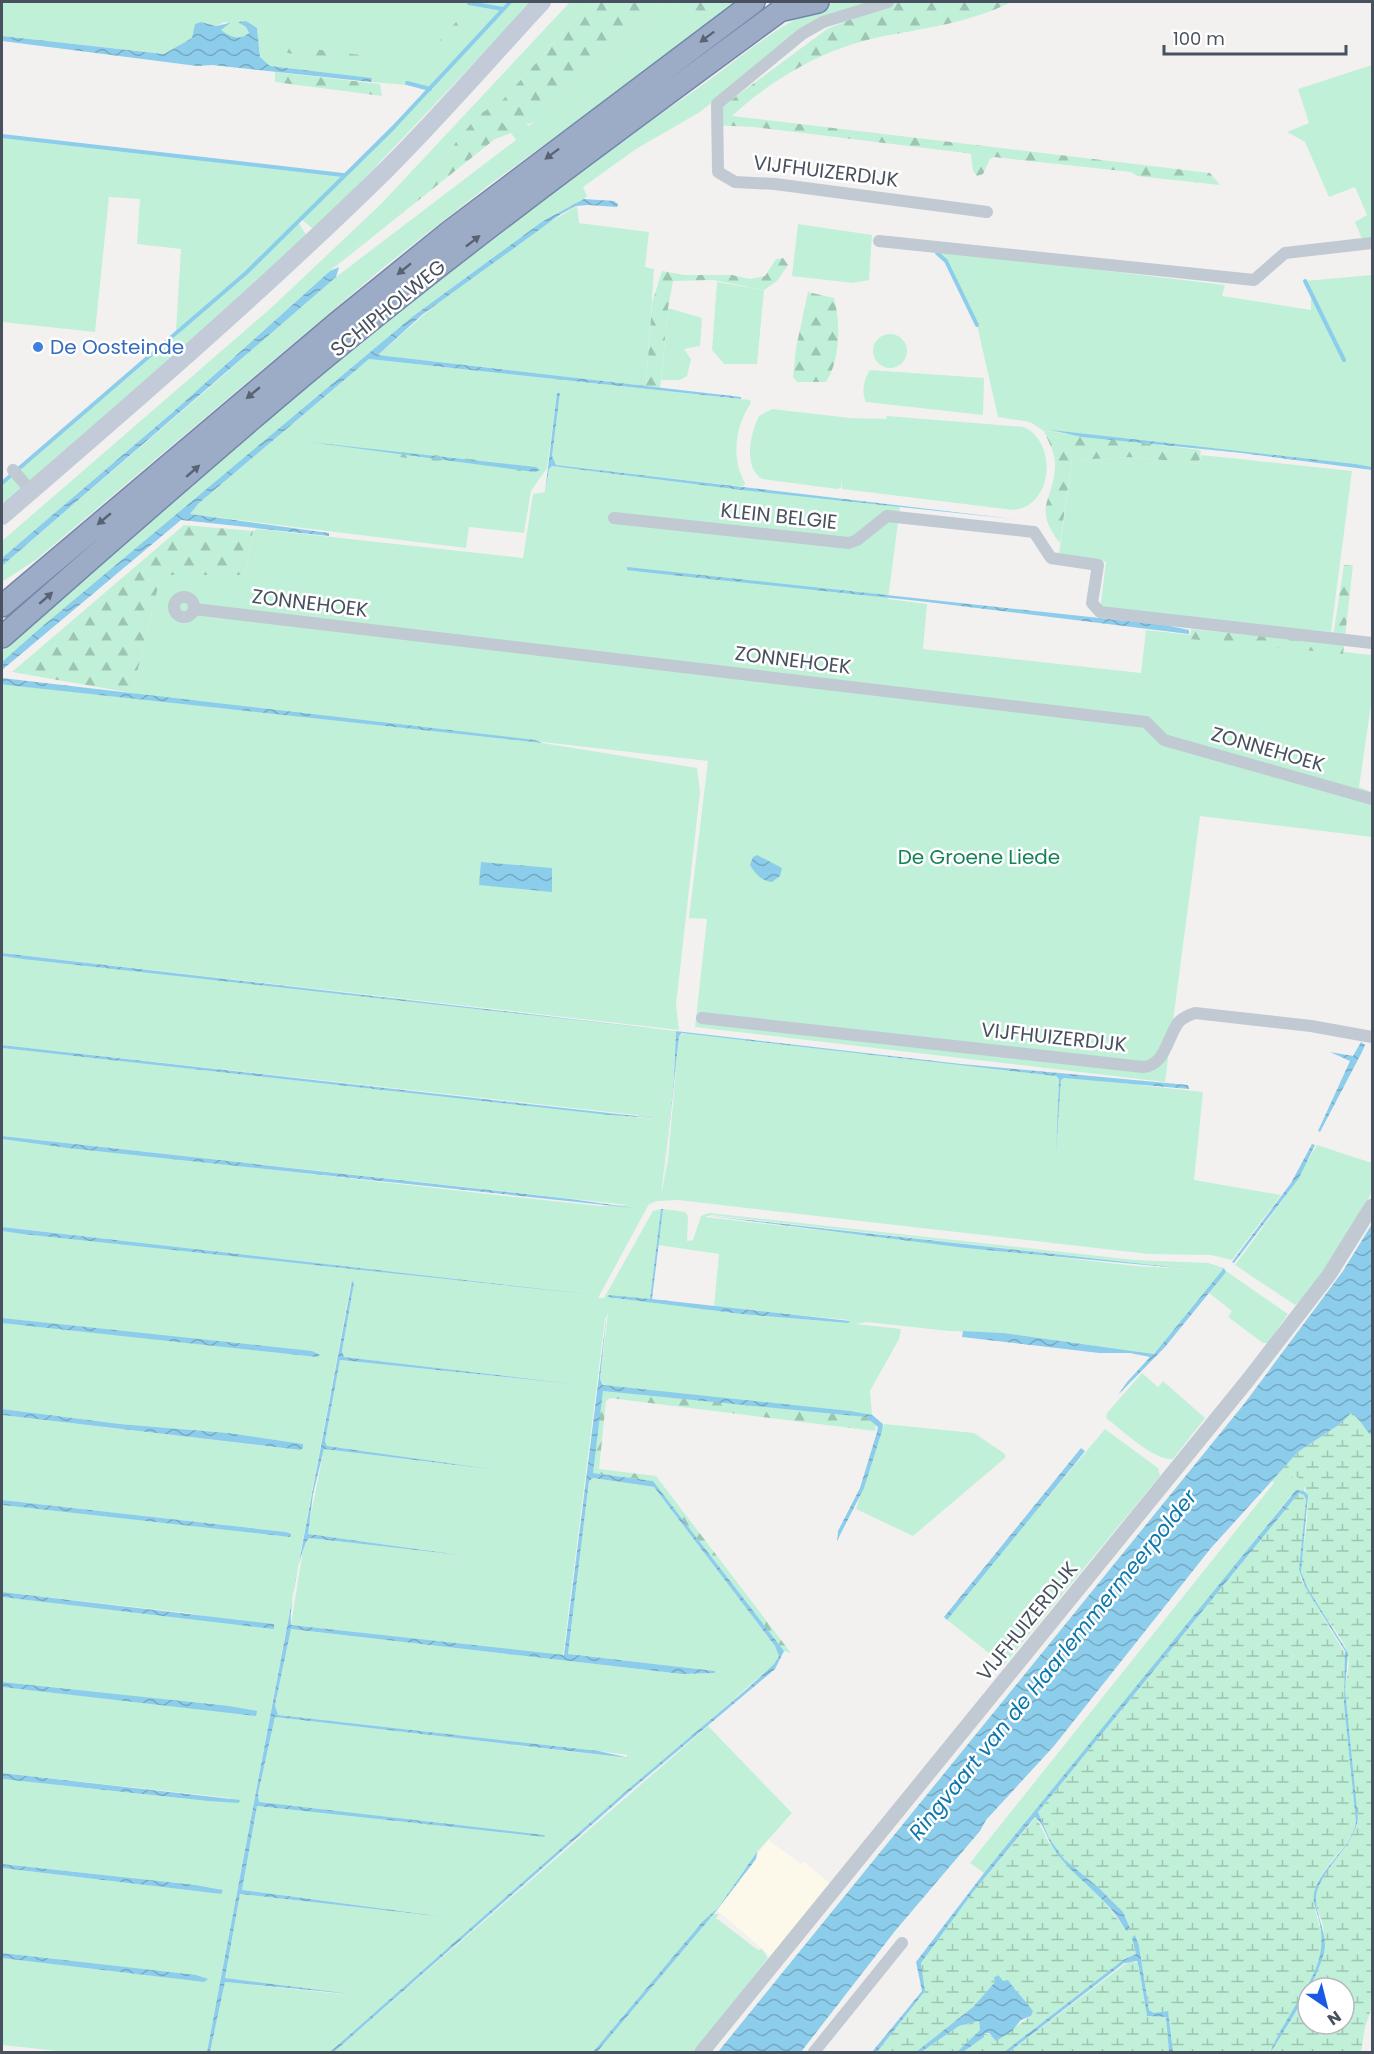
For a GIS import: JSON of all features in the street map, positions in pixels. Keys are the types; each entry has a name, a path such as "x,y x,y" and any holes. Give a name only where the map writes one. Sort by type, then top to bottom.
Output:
{"highway":[{"name":"SCHIPHOLWEG","path":"2,606 328,329 449,232 754,2"},
{"path":"785,6 818,2"},
{"name":"SCHIPHOLWEG","path":"2,637 326,358 619,129 785,6"}],"main road":[{"path":"2,516 28,487 146,393 322,232 390,166 542,2"}],"street":[{"name":"VIJFHUIZERDIJK","path":"888,2 823,22 802,34 717,104 718,172 735,182 775,184 987,212"},
{"path":"879,241 1254,280 1286,253 1372,243"},
{"path":"13,470 28,487"},
{"name":"KLEIN BELGIE","path":"614,518 849,543 857,540 887,516 1034,532 1051,558 1098,565 1092,603 1100,612 1372,643"},
{"name":"ZONNEHOEK","path":"194,609 1146,722 1164,740 1372,799"},
{"name":"VIJFHUIZERDIJK","path":"702,1018 1143,1067 1151,1066 1160,1059 1180,1020 1195,1012 1315,1027 1372,1037"},
{"name":"VIJFHUIZERDIJK","path":"702,2052 1248,1380 1329,1275 1372,1206"},
{"path":"814,2052 902,1943"}],"shaded area":[{"path":"768,1840 801,1864 804,1862 831,1884 773,1958 717,1910"}],"green space":[{"path":"2,2 532,2 320,225 312,228 301,219 298,222 307,236 2,509 2,485 181,332 176,331 181,249 137,244 140,199 109,197 95,332 2,322 2,136 344,175 430,87 371,82 371,78 270,66 260,57 257,28 246,21 239,22 246,27 249,34 238,38 220,30 229,23 224,22 216,26 202,22 192,38 165,54 2,36"},
{"path":"570,2 591,2 499,104 529,126 667,2 677,2 699,32 489,185 384,267 37,559 2,582 2,566 224,375 311,296 516,140 511,133 478,115 432,172 330,271 173,412 2,558 2,541 270,309 381,204"},
{"path":"591,2 667,2 535,121 525,124 516,120 499,104"},
{"path":"677,2 739,2 699,32"},
{"path":"836,2 875,2 780,46 700,112 636,149 583,187 587,196 584,199 543,221 412,317 2,662 2,651 161,510 467,256 574,175 703,85 775,31"},
{"path":"894,2 1011,2 963,20 880,37 839,49 782,78 732,116 1210,173 1220,185 1137,176 1131,172 994,157 990,159 983,174 977,176 973,171 971,154 966,153 754,127 712,125 718,110 827,29"},
{"path":"458,20 467,24 426,73 409,64 421,61"},
{"path":"290,46 360,55 361,62 287,53"},
{"path":"1372,65 1372,238 1362,239 1355,222 1367,215 1355,187 1329,197 1305,142 1287,132 1309,123 1298,89"},
{"path":"275,72 380,84 382,96 275,82"},
{"path":"490,108 511,133 495,139 330,271 432,172 478,115"},
{"path":"577,206 579,223 649,232 645,267 654,269 646,386 378,355 442,299 539,229"},
{"path":"798,224 872,235 869,280 853,283 792,276"},
{"path":"933,250 1225,285 1222,296 1311,310 1311,293 1305,281 1372,275 1372,467 1044,431 1030,422 998,417 977,325 946,261"},
{"path":"783,258 788,265 777,281 764,290 713,280 673,281 660,388 646,386 652,303 662,271 684,275 732,275 750,279 765,276 776,259"},
{"path":"717,282 764,290 757,364 724,364 712,350"},
{"path":"808,292 834,298 836,308 837,353 826,382 797,382 793,377 796,348"},
{"path":"668,308 702,318 700,346 684,349 691,359 687,376 680,380 661,380"},
{"path":"890,334 902,339 907,351 902,363 890,368 878,363 873,351 878,339"},
{"path":"369,359 750,400 751,403 741,422 737,442 738,463 744,486 556,465 552,456 560,393 557,393 547,468 531,491 524,533 469,527 466,548 190,514 199,503"},
{"path":"870,370 984,378 983,415 866,402 864,386"},
{"path":"772,409 850,418 886,419 887,416 1024,427 1035,435 1042,446 1046,459 1043,486 1037,498 1027,506 1014,510 842,489 842,481 841,488 837,489 762,479 752,467 751,441 759,416"},
{"path":"1044,431 1201,450 1199,464 1135,457 1072,460 1060,543 1047,521 1046,505 1055,462"},
{"path":"371,448 524,465 531,469 529,472 373,454"},
{"path":"1201,455 1352,471 1331,632 1100,610 1106,562 1059,554 1072,460 1135,457 1199,464"},
{"name":"De Groene Liede","path":"552,466 900,507 888,599 927,604 923,649 1141,673 1146,630 1372,655 1372,698 1359,787 1372,792 1372,837 1200,816 1165,1082 695,1027 707,919 689,918 708,761 132,693 161,575 245,575 253,531 258,529 523,558 533,494 545,492 549,469"},
{"path":"184,525 253,531 245,575 161,575 132,693 12,672"},
{"path":"1344,565 1353,565 1343,654 1190,639 1191,629 1332,643"},
{"path":"2,684 542,743 697,768 700,792 676,1005 679,1030 2,953"},
{"path":"2,956 676,1031 674,1079 661,1196 668,1160 679,1036 685,1033 1056,1076 1059,1079 1056,1153 1061,1080 1066,1077 1203,1092 1194,1180 1281,1195 1232,1260 1211,1255 1148,1254 678,1200 657,1201 649,1204 598,1298 604,1298 653,1211 661,1209 650,1299 613,1297 609,1294 607,1297 741,1314 848,1323 849,1320 714,1307 719,1254 658,1245 663,1209 685,1212 688,1216 687,1241 693,1240 701,1216 709,1213 1135,1260 1208,1263 1224,1268 1154,1354 1004,1333 949,1331 867,1322 855,1324 901,1329 899,1339 870,1391 872,1415 606,1387 600,1379 608,1313 605,1319 563,1656 291,1625 303,1549 309,1538 460,1555 307,1534 324,1449 496,1470 327,1446 325,1441 340,1360 582,1385 344,1357 342,1351 354,1283 351,1283 207,2052 68,2052 2,2045 2,1957 204,1982 93,1964 2,1953 2,1868 221,1894 219,1889 196,1885 2,1864 2,1779 208,1801 228,1802 230,1798 2,1773 2,1687 256,1715 171,1701 2,1682 2,1597 274,1628 187,1613 2,1592 2,1505 281,1536 286,1532 2,1500 2,1415 299,1450 303,1447 302,1444 228,1433 120,1424 2,1409 2,1322 317,1357 2,1318 2,1231 596,1295 2,1227 2,1139 505,1196 600,1206 628,1205 2,1136 2,1048 653,1119 636,1115 2,1045","holes":["711,1215 1187,1269 1136,1266 705,1217"]},
{"path":"1317,1145 1372,1163 1373,1187 1360,1214 1336,1252 1295,1305 1235,1265 1290,1190"},
{"path":"1226,1271 1288,1314 1268,1343 1263,1343 1228,1317 1232,1311 1209,1293"},
{"path":"1142,1373 1158,1387 1163,1381 1205,1418 1173,1459 1148,1450 1106,1418 1107,1413"},
{"path":"605,1390 844,1413 866,1417 876,1424 875,1431 610,1398 606,1401 599,1469 656,1476 791,1653 784,1651 653,1481 593,1473 601,1394"},
{"path":"1351,1412 1372,1436 1372,2007 1365,2027 1361,2052 1271,2052 1296,2009 1296,2036 1356,2036 1356,1976 1314,1976 1324,1940 1316,1895 1324,1875 1350,1839 1358,1819 1346,1708 1345,1687 1349,1661 1342,1641 1306,1588 1302,1578 1301,1568 1307,1517 1306,1491 1302,1482 1294,1475 1290,1481 1278,1474 1298,1452 1340,1424"},
{"path":"884,1424 974,1433 1005,1454 1005,1458 913,1536 856,1509"},
{"path":"1105,1429 1158,1468 1160,1476 1004,1665 946,1619"},
{"path":"1278,1474 1290,1481 1294,1475 1299,1478 1303,1483 1304,1491 1300,1490 1291,1495 1153,1669 984,1873 970,1863 1274,1483 1272,1481"},
{"path":"592,1478 654,1487 775,1646 779,1656 774,1664 330,2052 210,2052 225,1982 351,1995 225,1978 240,1894 445,1917 242,1890 257,1806 545,1837 259,1802 258,1794 275,1717 627,1758 627,1755 599,1751 278,1715 275,1705 291,1629 682,1674 715,1673 715,1671 568,1654 589,1480"},
{"path":"1299,1493 1304,1495 1306,1501 1299,1570 1302,1582 1347,1657 1344,1704 1356,1822 1348,1840 1323,1873 1315,1892 1314,1905 1323,1942 1322,1955 1314,1976 1296,1976 1296,2009 1269,2052 1173,2052 1168,2011 1154,2013 1149,2010 1139,1946 1133,1943 1136,1954 1123,1960 1004,2052 963,2052 980,2040 984,2033 999,2038 1031,2016 1033,2011 1021,1996 1007,1983 995,1977 995,1982 973,2007 916,2052 877,2052 925,1991 921,1963 973,1892 1036,1817 1048,1841 1064,1862 1094,1888 1125,1929 1130,1928 1123,1912 1099,1888 1064,1859 1049,1838 1038,1812"},
{"path":"708,1726 792,1813 757,1852 718,1908 703,1921 593,2052 334,2052"},
{"path":"713,1914 719,1914 716,1918 758,1950 762,1949 768,1958 694,2052 597,2052"},
{"path":"1129,1961 1138,1963 1147,2016 1166,2017 1169,2052 1009,2052"},
{"path":"979,2021 980,2030 957,2052 921,2052 959,2026"}],"water":[{"path":"246,21 257,28 260,57 270,66 372,78 371,82 212,65 197,66 2,41 2,36 164,54 192,38 195,24 201,22 216,26 230,23 221,30 238,37 249,33 246,27 238,22"},
{"path":"584,199 614,201 618,204 617,207 576,206 561,214 423,314 378,355 741,397 741,399 369,359 199,503 190,514 329,533 329,536 181,520 2,670 2,662 38,630 412,317 543,221"},
{"path":"339,267 336,277 2,566 2,558 173,412 330,271"},
{"path":"557,393 560,393 552,456 556,465 1022,520 742,490 552,466 549,469 545,492"},
{"path":"1051,430 1355,464 1372,467 1372,470 1242,453 1082,437"},
{"path":"309,442 536,467 540,470 535,472"},
{"path":"627,567 1165,625 1189,630 1189,634 919,601 643,572 627,570"},
{"path":"2,678 535,740 542,743 7,685 2,684"},
{"path":"757,855 782,868 780,876 772,882 759,876 750,865 753,857"},
{"path":"481,862 552,868 552,892 479,885"},
{"path":"2,953 674,1031 23,959 2,956"},
{"path":"676,1031 961,1064 1188,1085 1189,1089 1064,1078 1061,1080 1056,1153 1059,1079 1056,1076 682,1033 679,1036 662,1197 674,1079"},
{"path":"1361,1042 1365,1045 1362,1052 1320,1132 1318,1131 1350,1061 1330,1052 1353,1056"},
{"path":"2,1045 654,1118 2,1048"},
{"path":"2,1136 571,1199 634,1208 68,1148 2,1139"},
{"path":"1312,1144 1315,1145 1299,1178 1234,1263 1232,1262 1291,1183"},
{"path":"661,1209 663,1209 652,1299 850,1321 848,1323 741,1314 607,1297 609,1295 650,1299"},
{"path":"703,1215 1188,1269 966,1248"},
{"name":"Ringvaart van de Haarlemmermeerpolder","path":"1372,1224 1372,1436 1351,1413 1340,1424 1298,1452 1211,1548 1054,1746 986,1820 980,1831 895,1931 801,2052 718,2052 1244,1404 1343,1271"},
{"path":"2,1227 596,1295 23,1234 2,1231"},
{"path":"1224,1268 1226,1272 1165,1347 1118,1395 1150,1357 1130,1353 1099,1353 962,1337 963,1331 1004,1333 1154,1354"},
{"path":"352,1281 354,1283 342,1351 344,1357 582,1385 340,1360 325,1441 327,1446 497,1470 324,1449 313,1494 308,1534 460,1555 309,1538 298,1569"},
{"path":"607,1312 600,1379 603,1385 850,1411 872,1415 883,1424 864,1488 837,1541 838,1531 860,1488 877,1432 878,1427 866,1417 603,1391 593,1473 653,1481 784,1651 775,1669 630,1791 334,2052 330,2052 625,1792 748,1688 774,1664 779,1656 775,1646 654,1487 593,1478 589,1481 568,1654 715,1671 715,1673 682,1674 291,1629 275,1705 278,1715 599,1751 629,1758 275,1717 258,1794 259,1802 544,1835 545,1837 257,1806 242,1890 445,1917 240,1894 225,1978 351,1994 225,1982 210,2052 207,2052 293,1594 291,1625 564,1655"},
{"path":"2,1318 312,1351 320,1355 317,1357 2,1323"},
{"path":"2,1409 120,1424 228,1433 303,1444 303,1448 300,1450 2,1415"},
{"path":"1081,1448 1085,1451 1078,1460 947,1620 944,1617"},
{"path":"1296,1490 1304,1491 1308,1495 1301,1572 1308,1589 1348,1653 1345,1690 1358,1819 1351,1838 1326,1872 1317,1891 1317,1911 1325,1945 1315,1976 1312,1976 1320,1954 1321,1929 1314,1903 1314,1893 1323,1874 1348,1841 1356,1822 1344,1704 1345,1651 1305,1587 1299,1570 1306,1500 1304,1495 1299,1493 1038,1812 1049,1838 1064,1859 1099,1888 1123,1912 1130,1928 1127,1931 1125,1929 1099,1896 1062,1860 1035,1817 973,1892 921,1963 925,1991 877,2052 872,2052 922,1991 916,1962 984,1873"},
{"path":"2,1500 291,1534 290,1537 2,1505"},
{"path":"2,1592 274,1624 274,1629 2,1597"},
{"path":"2,1682 229,1706 257,1711 256,1716 2,1687"},
{"path":"2,1773 240,1800 239,1803 208,1801 2,1779"},
{"path":"757,1852 756,1859 717,1910 597,2052 593,2052 703,1921 718,1908"},
{"path":"2,1864 196,1885 223,1890 221,1894 2,1868"},
{"path":"1135,1935 1139,1946 1149,2010 1154,2013 1168,2011 1173,2052 1169,2052 1166,2017 1147,2016 1137,1961 1124,1963 1009,2052 1004,2052 1123,1960 1136,1954 1132,1938"},
{"path":"2,1953 196,1975 208,1979 204,1982 2,1958"},
{"path":"999,1976 1003,1981 1008,1980 1030,2007 1033,2011 1031,2016 1021,2020 1012,2031 996,2041 989,2033 984,2033 984,2037 963,2052 957,2052 980,2030 979,2021 959,2026 921,2052 916,2052 973,2007 995,1982 994,1977"},
{"path":"1296,2004 1296,2011 1271,2052"}],"waterway":[{"path":"2,483 246,273 393,128 510,2"},
{"path":"469,3 503,9"},
{"path":"407,83 430,89"},
{"path":"2,136 343,175"},
{"path":"937,253 946,261 977,325"},
{"path":"1305,281 1344,360"}],"place":[{"name":"De Oosteinde","path":"38,347"}]}
